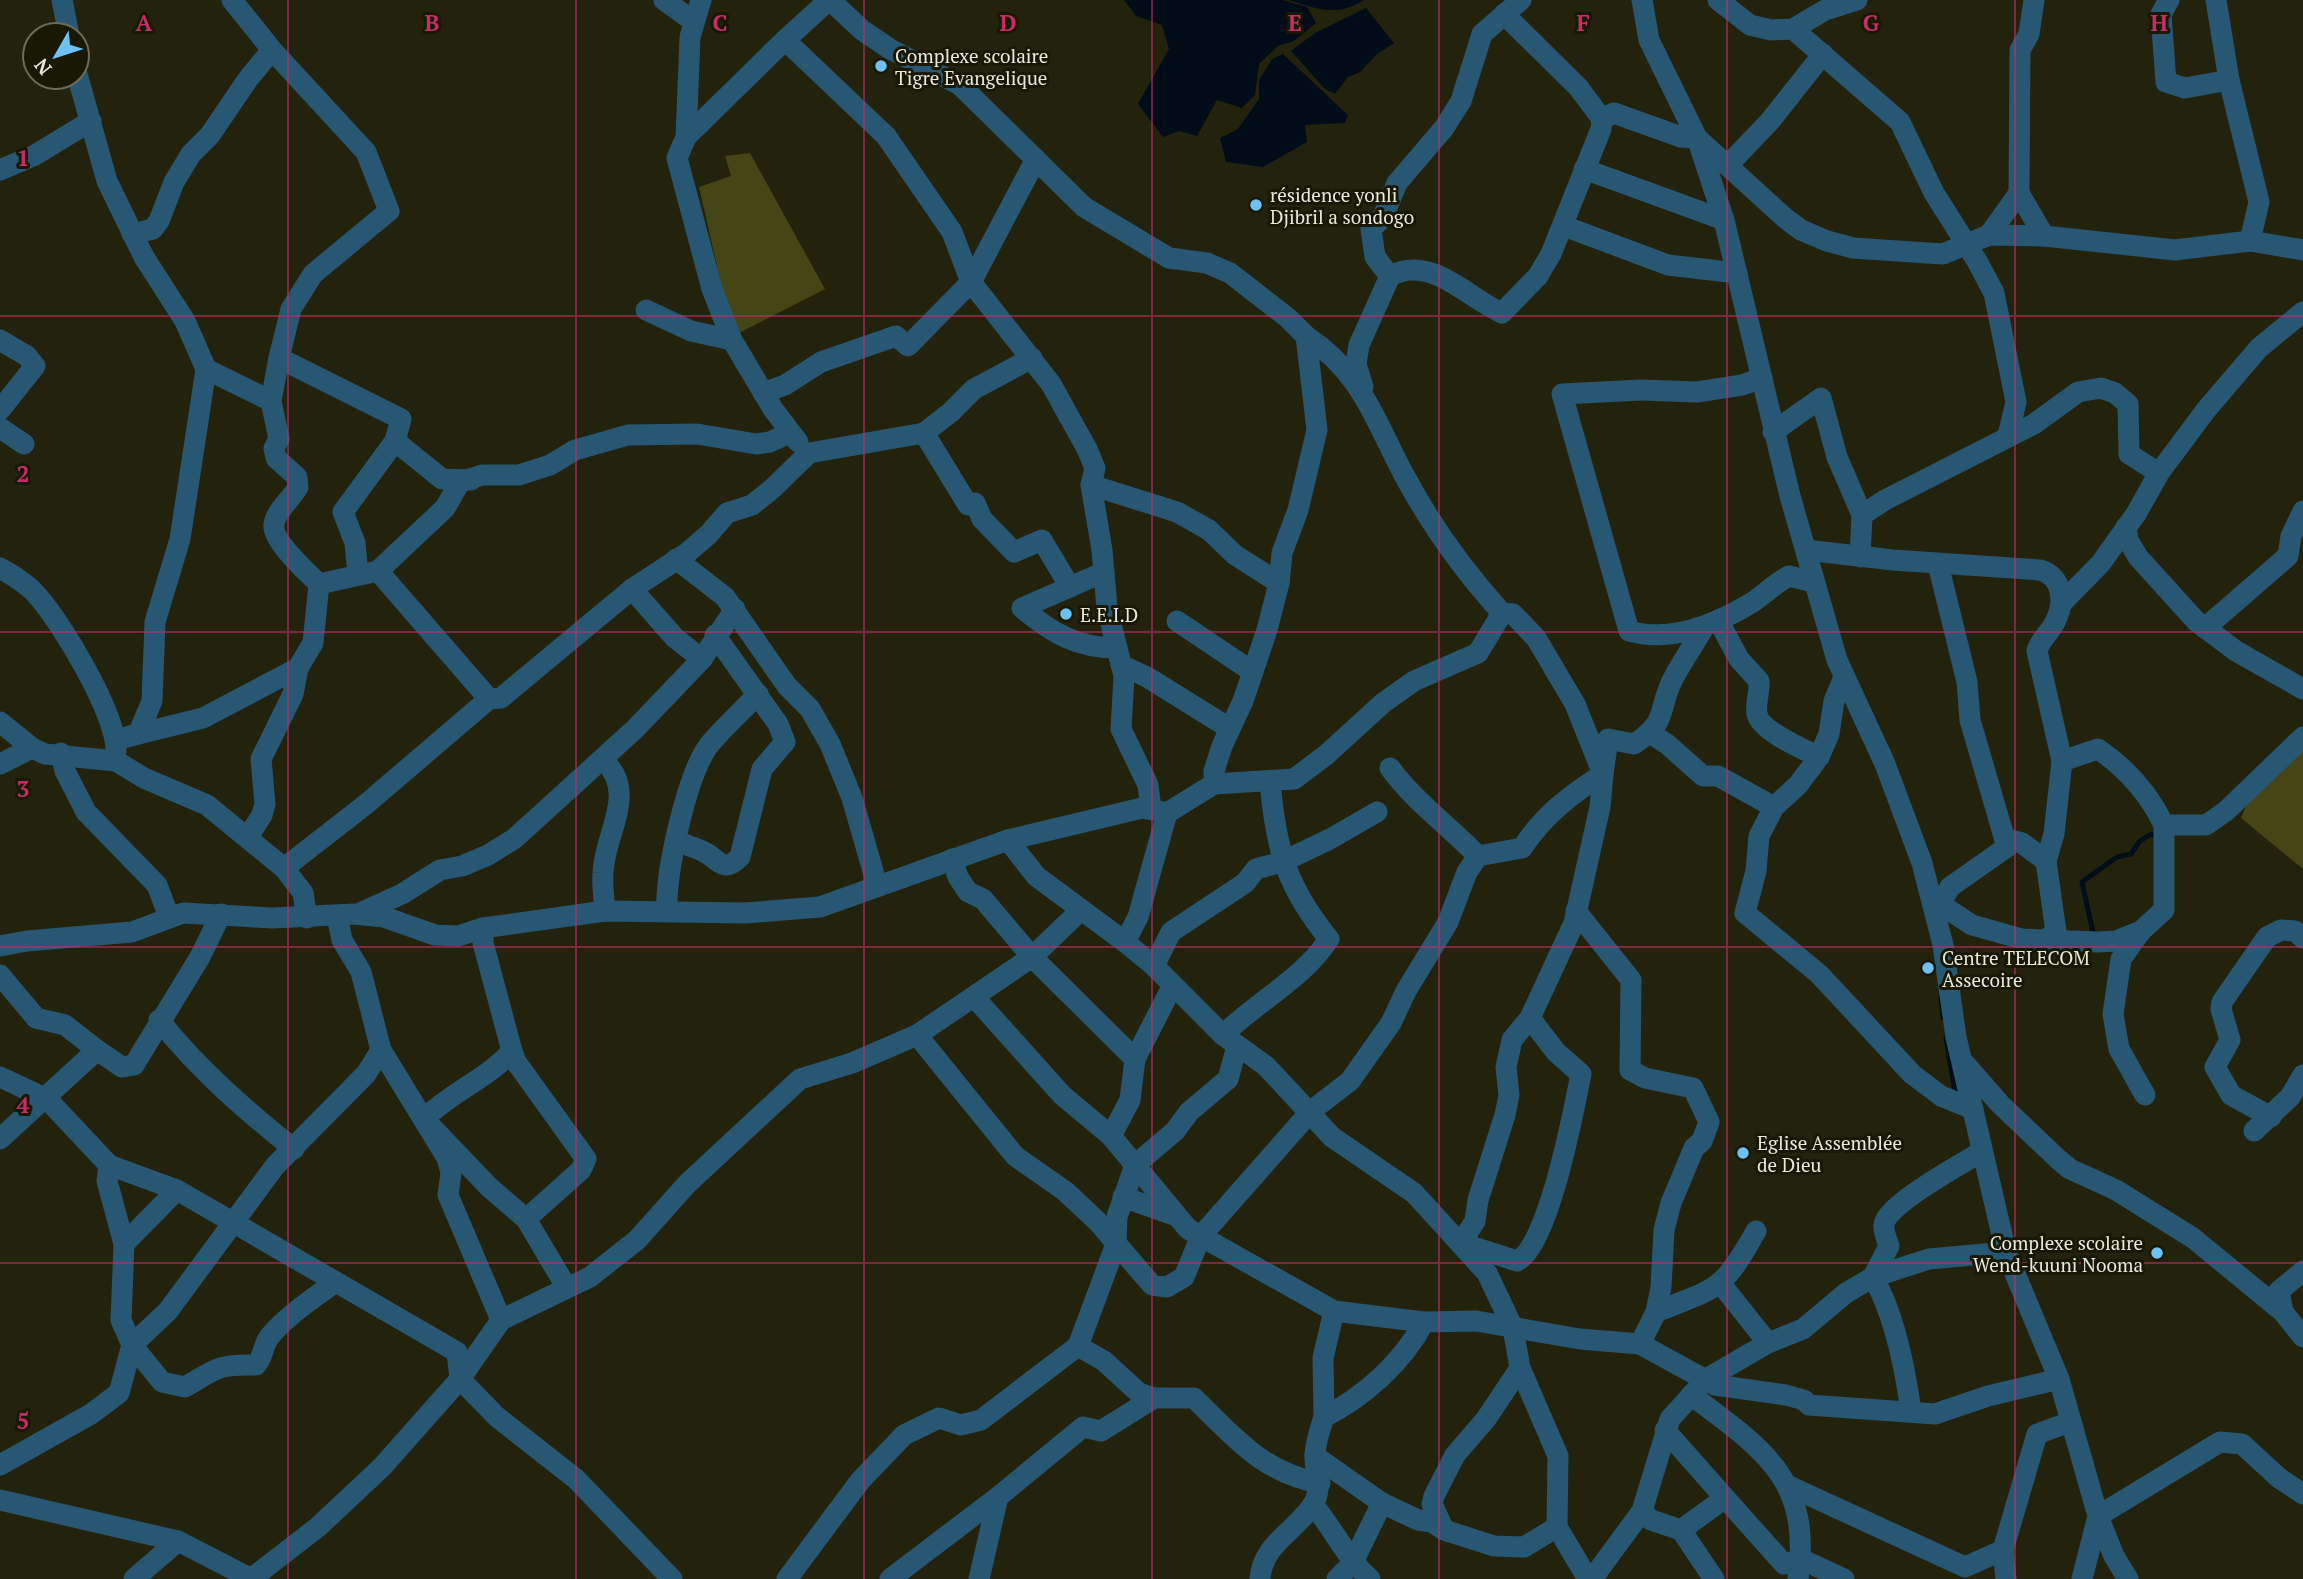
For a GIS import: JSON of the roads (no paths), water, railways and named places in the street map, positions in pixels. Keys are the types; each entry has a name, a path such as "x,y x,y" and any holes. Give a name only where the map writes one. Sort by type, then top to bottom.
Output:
{"street":[{"path":"62,0 66,21"},
{"path":"232,0 272,50 366,152 373,176 389,211 313,274 291,309 279,358 271,401 279,439 274,448 276,458 297,477 298,487 274,524 275,536 319,584 313,643 298,668 293,694 261,759 265,804 262,816 248,836"},
{"path":"664,0 693,21"},
{"path":"701,0 693,21 686,137 677,158 712,289 732,340 789,433 809,453"},
{"path":"686,137 830,0 862,30 890,49 960,85 1084,207 1169,258 1207,263 1230,273 1288,318 1306,336 1330,352 1365,396 1431,523 1468,576 1502,613 1513,614 1536,638 1575,704 1603,774"},
{"path":"1390,276 1375,257 1371,229 1383,217 1397,183 1430,147 1461,102 1482,34 1521,0"},
{"path":"1642,0 1645,26 1656,58 1697,138 1724,220 1773,432 1813,582 1844,677 1861,707 1908,819 1937,906 1962,1061 2006,1252 2059,1379 2098,1516 2114,1556 2128,1579"},
{"path":"1718,0 1731,12 1759,29 1793,29 1826,5 1857,0"},
{"path":"2034,0 2029,34 2020,50 2019,193 2043,236"},
{"path":"2169,0 2161,14 2166,82 2185,88 2229,80"},
{"path":"2216,0 2229,80 2259,202 2250,241"},
{"path":"1365,396 1356,364 1359,345 1390,276 1402,269 1416,269 1451,280 1485,305 1502,313 1538,276 1564,226 1601,129 1602,119 1570,78 1504,14"},
{"path":"1793,29 1900,122 1934,193 1969,246 1994,293 2016,402 2008,436"},
{"path":"785,40 886,136 952,232 971,282 1032,358 1067,410 1095,468 1091,485 1107,608 1124,676 1121,729 1159,811 1138,917 1125,942"},
{"path":"132,234 153,229 159,221 174,182 191,154 210,135 248,79 272,50"},
{"path":"1728,165 1770,121 1824,54"},
{"path":"82,91 107,181 132,234 184,321 206,369 180,539 156,622 152,701 138,734"},
{"path":"1602,119 1614,113 1681,137 1697,138 1785,218 1801,230 1827,241 1913,254 1943,254 1969,246 1989,235 2019,193"},
{"path":"0,170 35,155 91,121"},
{"path":"763,393 785,384 821,362 895,337 908,346 971,282 1036,159"},
{"path":"1584,169 1724,220"},
{"path":"1564,226 1668,265 1737,273"},
{"path":"1989,235 2043,236 2175,250 2250,241 2303,250"},
{"path":"646,310 691,331 732,340"},
{"path":"2061,604 2101,564 2159,473 2206,410 2259,348 2303,312"},
{"path":"1214,784 1214,771 1253,671 1279,583 1282,553 1298,510 1317,430 1306,336"},
{"path":"0,340 27,356 35,366 0,410"},
{"path":"279,358 401,419 396,441 343,512 368,572 489,699"},
{"path":"284,868 365,805 489,699 501,698 632,589 709,534 727,513 752,505 809,453 924,433 951,412 974,388 1032,358"},
{"path":"206,369 271,401"},
{"path":"1762,378 1742,385 1697,393 1641,390 1562,394 1629,631 1641,634 1711,624 1754,601 1789,576 1813,582"},
{"path":"1863,515 1885,500 2034,424 2078,392 2093,388 2115,393 2128,404 2129,454 2159,473"},
{"path":"1773,432 1821,398 1837,457 1863,515 1860,557"},
{"path":"2016,402 2034,424"},
{"path":"0,428 24,444"},
{"path":"319,584 368,572 445,508 460,482 482,475 519,475 550,465 575,450 628,435 697,434 756,444 771,442 789,433"},
{"path":"924,433 955,488 968,505 975,503 992,531 1014,552 1042,540 1070,587"},
{"path":"396,441 442,479 471,480"},
{"path":"1091,485 1177,512 1209,530 1235,555 1279,583"},
{"path":"2205,628 2288,556 2291,536 2303,511"},
{"path":"2126,527 2128,540 2138,557 2174,599 2205,628 2236,651 2303,690"},
{"path":"1806,550 2050,573 2059,584 2061,604 2054,625 2040,641 2037,651 2062,761 2054,834 2046,861 2056,932 2045,940"},
{"path":"676,559 725,597 787,686 810,709 830,744 852,798 877,885"},
{"path":"1938,564 1967,682 1970,720 2007,847"},
{"path":"0,568 26,584 43,603 82,665 116,750 144,778 207,805 248,836 284,868 303,893 307,918"},
{"path":"1104,572 1022,608 1068,642 1119,657 1229,728"},
{"path":"632,589 675,638 702,659"},
{"path":"345,915 402,894 440,870 462,866 488,855 514,839 531,821 603,760 702,659 715,635 735,609"},
{"path":"0,946 27,941 132,932 183,913 307,918 345,915 384,917 435,935 458,936 482,928 605,911 667,910 723,914 820,907 1008,840 1142,808 1159,811 1214,784 1294,779 1326,755 1382,703 1414,681 1478,653 1489,636 1493,623 1502,613"},
{"path":"1177,621 1253,671"},
{"path":"1461,1243 1475,1221 1478,1200 1505,1115 1509,1095 1506,1067 1512,1040 1530,1018 1574,923 1600,807 1608,739 1634,744 1650,733 1666,706 1671,683 1711,624"},
{"path":"1711,624 1759,681 1760,695 1756,709 1759,719 1770,730 1819,757"},
{"path":"676,840 707,853 720,865 728,866 740,858 762,769 785,742 778,724 715,635"},
{"path":"0,722 32,748 45,754 116,750 138,734 203,718 298,668"},
{"path":"1844,677 1834,701 1829,734 1819,757 1798,785 1774,807 1759,836 1756,871 1745,913 1819,974 1912,1074 1941,1097 1973,1109"},
{"path":"667,910 666,892 683,810 708,747 758,694"},
{"path":"1650,733 1667,744 1703,776 1718,776 1774,807"},
{"path":"2164,825 2206,825 2226,811 2303,737"},
{"path":"0,764 32,748"},
{"path":"2062,761 2098,749 2124,769 2154,803 2164,825 2164,910 2141,931 2121,959 2113,1014 2119,1049 2145,1095"},
{"path":"61,753 65,771 86,812 157,885 169,917"},
{"path":"603,760 615,770 621,795 603,873 605,911"},
{"path":"1390,768 1413,797 1438,816 1479,856"},
{"path":"917,1035 1015,1156 1065,1191 1152,1284 1167,1287 1184,1277 1201,1236 1311,1111 1350,1081 1391,1023 1406,991 1448,922 1466,872 1479,856 1522,848 1555,807 1603,774"},
{"path":"787,1579 860,1481 904,1435 939,1418 961,1425 981,1420 1078,1346 1116,1244 1117,1217 1135,1165 1175,1131 1189,1111 1228,1079 1230,1041 1329,939 1303,907 1282,862 1270,782"},
{"path":"1154,966 1171,932 1245,883 1256,869 1282,862 1377,812"},
{"path":"1937,906 1950,887 2007,847 2011,839 2022,843 2046,861"},
{"path":"1008,840 1036,876 1154,966 1230,1041 1266,1066 1343,1146 1414,1193 1487,1273 1513,1328 1520,1368 1558,1455 1557,1527 1590,1579 1642,1511 1665,1430 1706,1379 1768,1343 1803,1329 1846,1293 1873,1277 1929,1259 2006,1252"},
{"path":"952,859 957,877 968,892 983,899 1032,957 1135,1059"},
{"path":"1937,906 1972,925 2001,935 2045,940 2116,941 2141,931"},
{"path":"0,1500 178,1541 236,1575 256,1575 318,1527 382,1467 460,1378 501,1320 590,1277 638,1240 687,1184 800,1079 852,1063 917,1035 1032,957 1081,910"},
{"path":"1576,911 1631,980 1630,1070 1645,1078 1693,1088 1709,1122 1702,1141 1693,1148 1671,1203 1664,1230 1664,1271 1656,1312 1640,1344"},
{"path":"0,975 36,1018 65,1026 122,1067 134,1065 159,1020 200,957 221,914"},
{"path":"345,915 342,940 361,972 382,1050 447,1158 451,1173 448,1195 501,1320"},
{"path":"1138,917 1171,932"},
{"path":"482,928 483,943 512,1051 529,1081 586,1158 582,1170 526,1219"},
{"path":"2271,1116 2231,1095 2215,1067 2230,1041 2221,1009 2222,1002 2267,937 2281,930 2295,931 2303,938"},
{"path":"1111,1136 1130,1100 1135,1059 1173,985"},
{"path":"975,998 1062,1095 1111,1136 1175,1216 1201,1236 1334,1311 1424,1322 1463,1320 1640,1344 1720,1387 1786,1395 1804,1400 1809,1405 1877,1412 1911,1411 1935,1414 1988,1396 2059,1379"},
{"path":"1461,1243 1517,1261 1525,1258 1546,1221 1581,1074 1556,1052 1530,1018"},
{"path":"159,1020 190,1059 229,1097 294,1149"},
{"path":"0,1139 47,1099 97,1050"},
{"path":"0,1465 91,1414 119,1393 132,1345 168,1311 275,1166 366,1074 382,1050"},
{"path":"425,1119 440,1103 494,1069 512,1051"},
{"path":"1962,1061 2000,1104 2070,1169 2116,1190 2193,1238 2283,1312 2303,1338"},
{"path":"0,1077 47,1099 109,1165 177,1190 457,1352 460,1378 498,1417 576,1479 672,1579"},
{"path":"2253,1130 2290,1097 2302,1078"},
{"path":"425,1119 489,1187 526,1219 567,1287"},
{"path":"1873,1277 1889,1247 1883,1223 1888,1214 1981,1152"},
{"path":"109,1165 107,1181 124,1244 121,1320 132,1345 162,1382 185,1387 219,1367 237,1362 256,1365 264,1356 268,1339 306,1303 334,1283"},
{"path":"124,1244 177,1190"},
{"path":"1123,1197 1175,1216"},
{"path":"1656,1312 1697,1297 1721,1284 1733,1273 1756,1231"},
{"path":"2283,1312 2279,1291 2303,1271"},
{"path":"1873,1277 1888,1314 1908,1385 1911,1411"},
{"path":"1721,1284 1768,1343"},
{"path":"1259,1579 1262,1559 1313,1505 1320,1483 1315,1456 1324,1417 1324,1358 1334,1311"},
{"path":"1324,1417 1352,1401 1389,1369 1415,1339 1424,1322"},
{"path":"1078,1346 1104,1361 1139,1393 1154,1398 1194,1398 1240,1445 1274,1470 1295,1479 1320,1483"},
{"path":"1444,1530 1432,1504 1434,1496 1455,1455 1486,1419 1520,1368"},
{"path":"1691,1395 1757,1445 1789,1486 1800,1516 1800,1569"},
{"path":"890,1579 998,1497 1083,1427 1101,1431 1154,1398"},
{"path":"2006,1579 2003,1550 2037,1434 2070,1422"},
{"path":"1665,1430 1784,1564 1844,1579"},
{"path":"2082,1579 2098,1516 2220,1442 2242,1444 2279,1478 2303,1494"},
{"path":"1315,1456 1382,1503 1418,1520 1433,1522 1444,1530 1494,1546 1524,1547 1557,1527"},
{"path":"1789,1486 1965,1567 2003,1550"},
{"path":"979,1579 998,1497"},
{"path":"1681,1530 1725,1499"},
{"path":"1337,1579 1352,1564 1382,1503"},
{"path":"1313,1505 1334,1530 1352,1564 1370,1579"},
{"path":"1642,1511 1651,1520 1681,1530 1714,1579"},
{"path":"134,1579 178,1541"}],"waterway":[{"path":"2094,937 2082,882 2117,857 2131,854 2140,841 2151,834 2158,837"},
{"path":"1941,996 1943,1018"},
{"path":"1946,1038 1956,1097"}],"place":[{"name":"Complexe scolaire Tigre Evangelique","path":"881,66"},
{"name":"résidence yonli Djibril a sondogo","path":"1256,205"},
{"name":"E.E.I.D","path":"1066,614"},
{"name":"Centre TELECOM Assecoire","path":"1928,968"},
{"name":"Eglise Assemblée de Dieu","path":"1743,1153"},
{"name":"Complexe scolaire Wend-kuuni Nooma","path":"2157,1253"}]}
